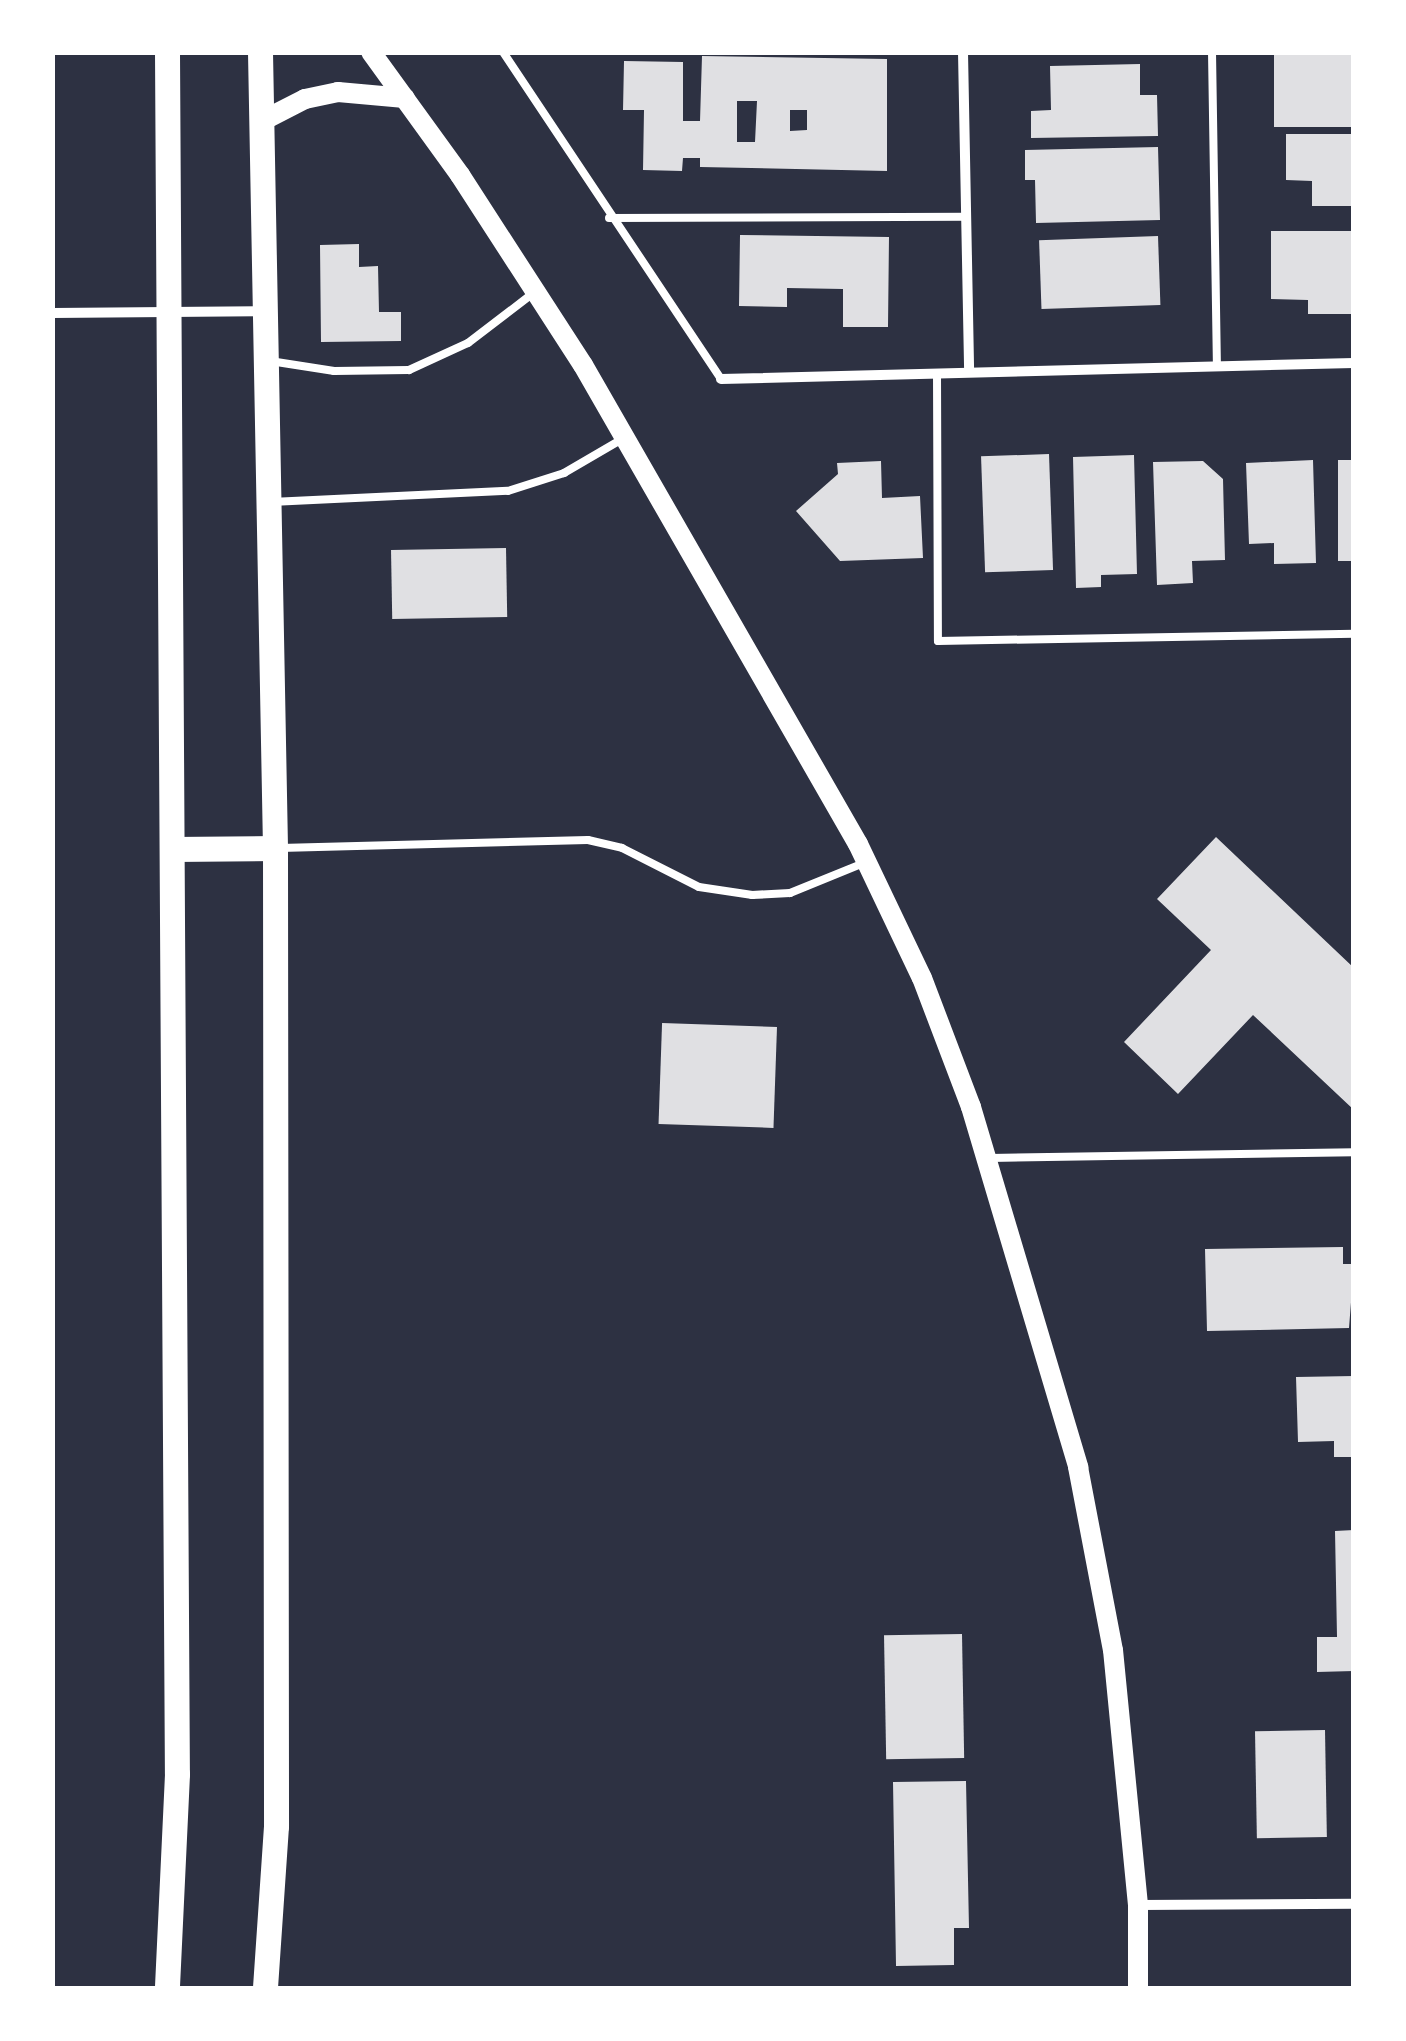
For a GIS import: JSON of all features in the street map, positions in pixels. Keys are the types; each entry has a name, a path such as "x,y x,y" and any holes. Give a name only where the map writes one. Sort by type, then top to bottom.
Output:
{"main road":[{"path":"167,52 177,1774 167,1988"},
{"path":"260,52 275,848 276,1826 264,1988"},
{"path":"371,52 536,291 624,438 867,862 922,978 986,1158 1078,1467 1113,1650 1138,1905 1138,1988"},
{"path":"262,121 305,100 338,92 405,98"},
{"path":"174,849 275,848"}],"street":[{"path":"963,52 969,372"},
{"path":"52,312 264,311"},
{"path":"721,378 1354,363"},
{"path":"1138,1905 1354,1904"}],"lane":[{"path":"503,52 609,218 721,378"},
{"path":"1212,52 1217,365"},
{"path":"609,218 967,217"},
{"path":"265,361 334,371 409,370 468,342 536,291"},
{"path":"936,372 938,641 1354,634"},
{"path":"268,502 508,491 564,473 624,438"},
{"path":"275,848 588,840 622,848 699,887 752,896 790,892 867,862"},
{"path":"986,1158 1354,1152"}],"building":[{"path":"1274,54 1354,54 1354,127 1274,127"},
{"path":"702,56 887,59 887,171 700,167 700,158 683,158 682,171 643,170 644,110 623,110 624,61 683,62 683,121 700,121","holes":["737,101 757,101 755,142 737,142","790,110 807,110 807,130 790,131"]},
{"path":"1140,64 1140,95 1157,95 1158,136 1031,138 1031,111 1051,110 1050,66"},
{"path":"1286,134 1354,134 1354,206 1312,206 1312,181 1286,180"},
{"path":"1158,147 1160,220 1036,223 1035,180 1025,180 1025,150"},
{"path":"1271,231 1354,231 1354,314 1308,314 1308,300 1271,299"},
{"path":"740,235 889,237 888,327 843,327 843,289 787,288 787,307 739,306"},
{"path":"1158,236 1160,305 1041,309 1039,240"},
{"path":"359,244 359,267 378,266 379,312 401,312 401,341 321,342 320,245"},
{"path":"1049,454 1053,570 985,572 981,456"},
{"path":"1134,455 1137,574 1101,575 1101,587 1076,588 1073,457"},
{"path":"1313,460 1316,563 1274,564 1274,543 1249,544 1246,463"},
{"path":"1338,460 1354,460 1354,561 1338,561"},
{"path":"881,461 882,498 920,496 923,558 840,561 796,511 838,474 837,463"},
{"path":"1203,461 1223,479 1225,560 1192,561 1193,583 1157,585 1153,462"},
{"path":"506,548 507,617 392,619 391,550"},
{"path":"1216,837 1354,968 1354,1110 1253,1015 1178,1094 1124,1042 1211,950 1157,899"},
{"path":"662,1023 777,1027 773,1128 659,1124"},
{"path":"1343,1247 1343,1264 1354,1264 1349,1328 1207,1331 1205,1249"},
{"path":"1354,1376 1354,1457 1334,1457 1334,1441 1298,1442 1296,1377"},
{"path":"1354,1530 1354,1671 1317,1672 1317,1637 1337,1637 1335,1531"},
{"path":"962,1634 964,1758 886,1759 884,1635"},
{"path":"1325,1730 1327,1837 1257,1838 1255,1731"},
{"path":"966,1781 969,1928 954,1928 954,1965 896,1966 893,1782"}]}
